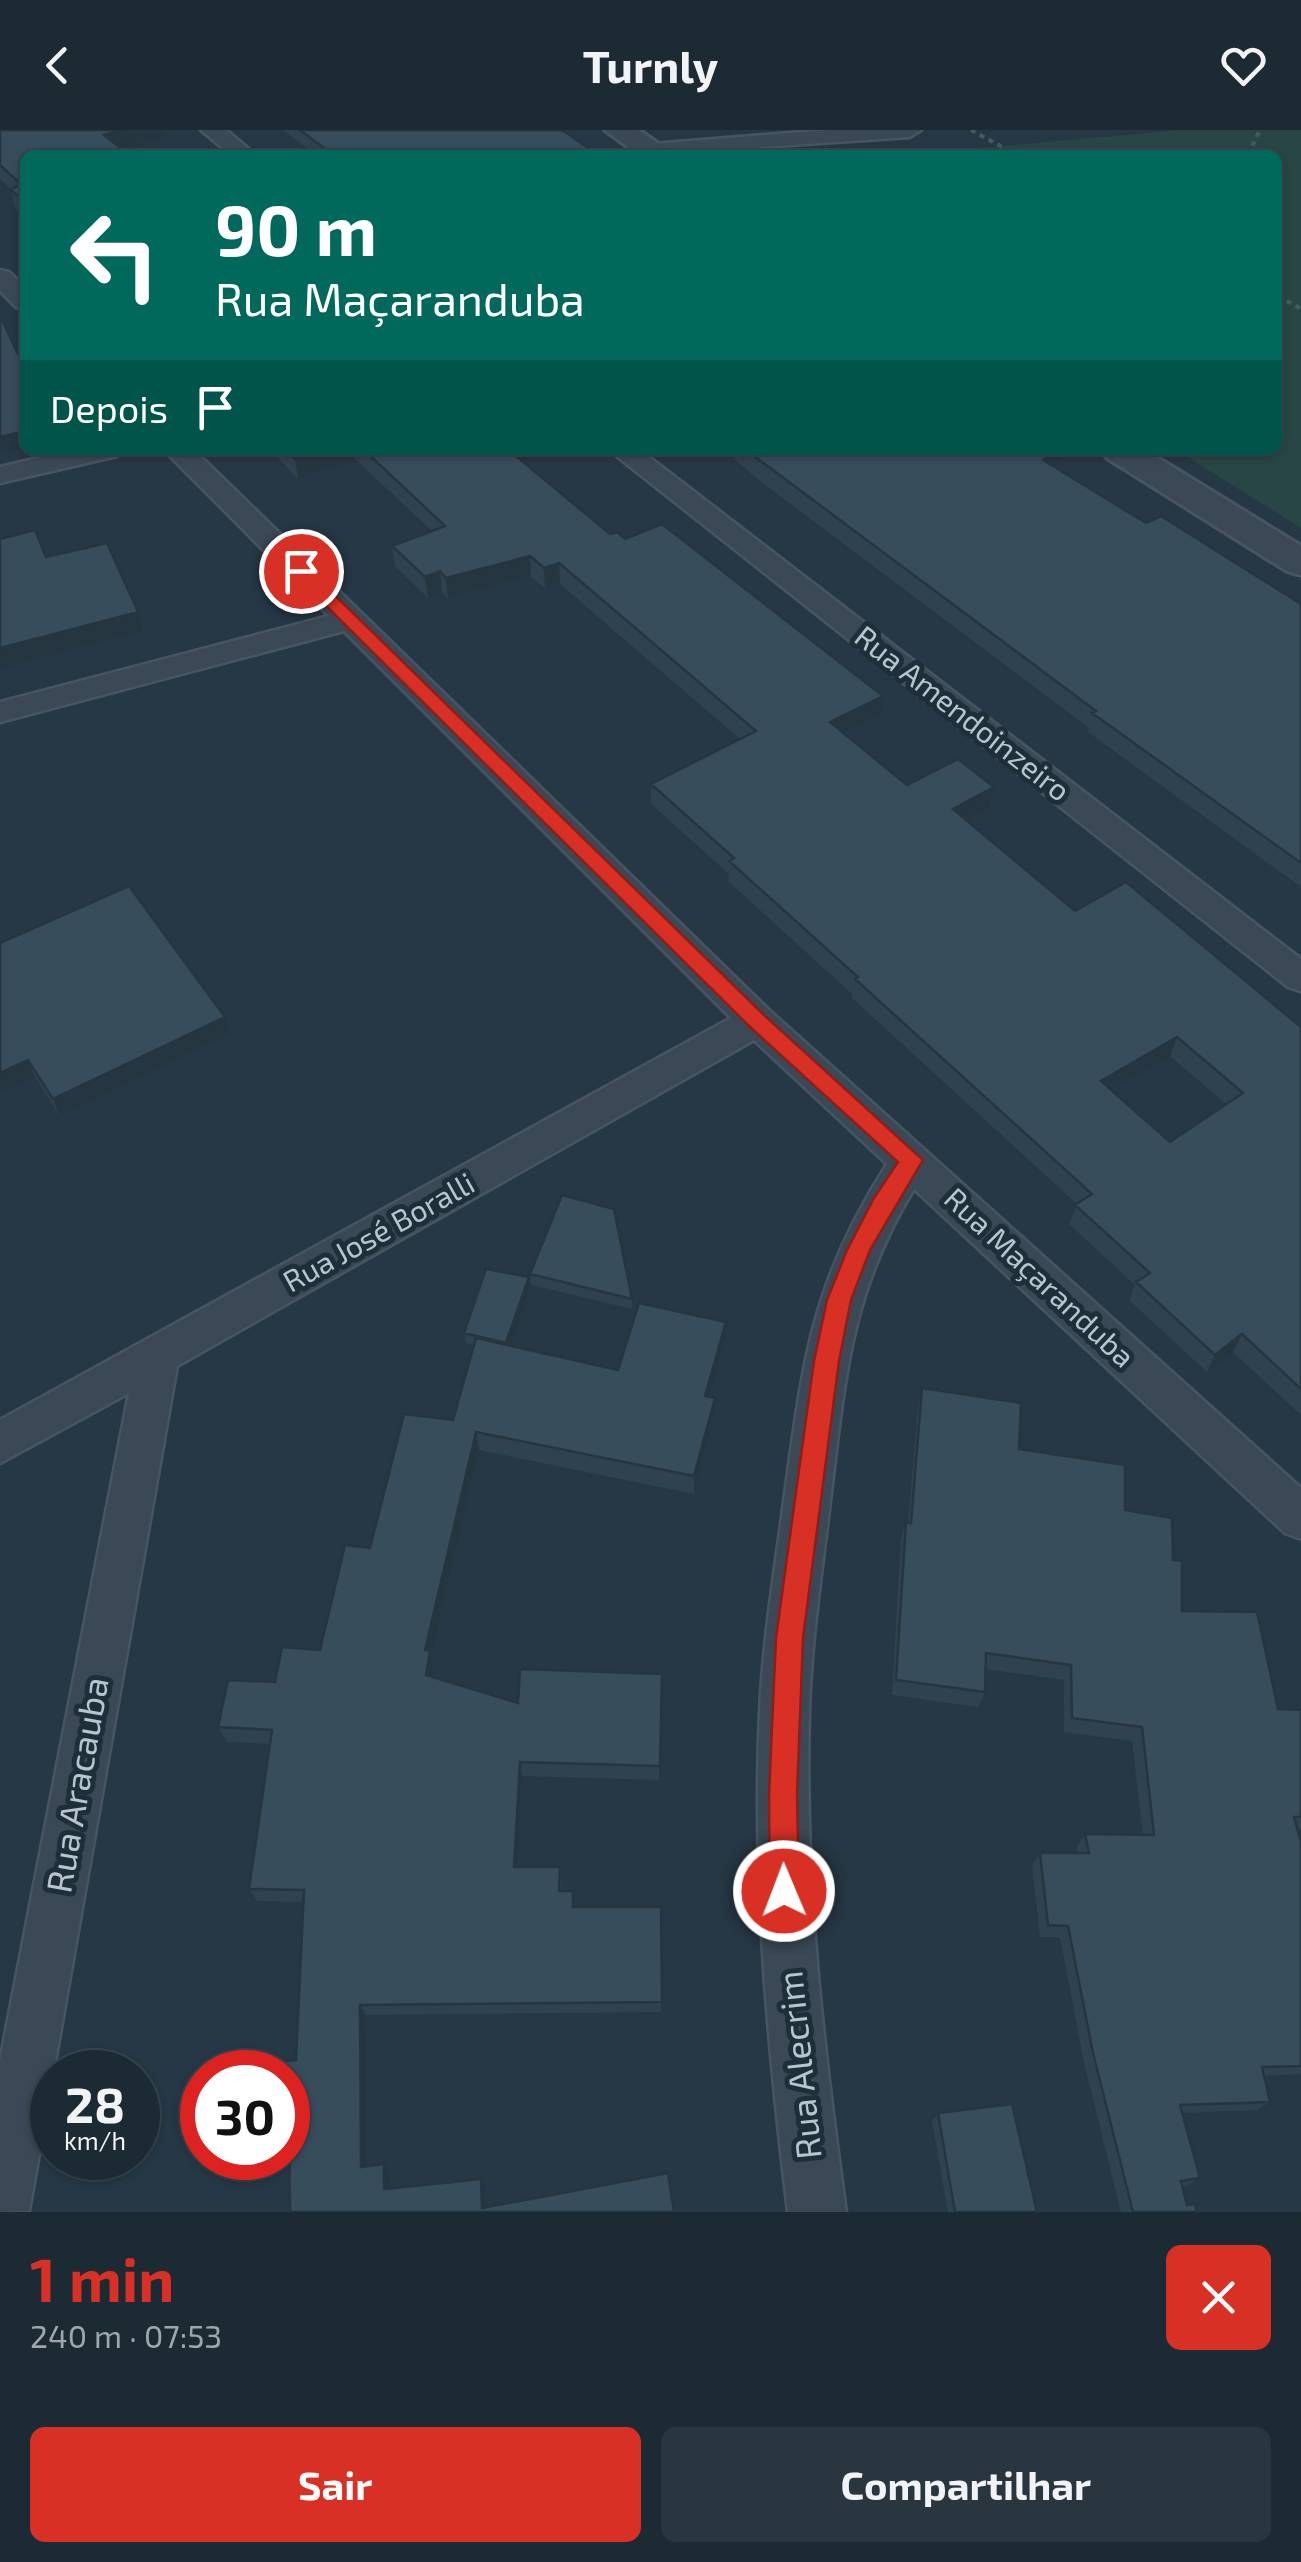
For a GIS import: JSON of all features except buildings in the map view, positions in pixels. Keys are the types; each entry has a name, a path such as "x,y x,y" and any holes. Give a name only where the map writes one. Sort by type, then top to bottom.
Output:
{"street":[{"path":"212,130 238,150"},
{"path":"618,130 650,150"},
{"path":"688,150 910,130"},
{"path":"0,276 20,298"},
{"path":"0,475 86,455"},
{"name":"Rua Maçaranduba","path":"183,455 756,1021 1301,1518"},
{"name":"Rua Amendoinzeiro","path":"629,455 1301,978"},
{"path":"1128,455 1301,562"},
{"path":"0,712 350,620"},
{"name":"Rua José Boralli","path":"0,1443 756,1021"},
{"name":"Rua Alecrim","path":"816,2212 801,2097 784,1891 789,1638 826,1361 839,1300 882,1204 911,1160"},
{"name":"Rua Aracauba","path":"0,2211 157,1358"}],"path":[{"path":"971,130 1008,150"}],"green space":[{"path":"1180,130 1301,130 1301,528 1184,455 1282,455 1282,150 958,150"}],"route":[{"path":"301,571 756,1021 911,1160 858,1250 839,1300 826,1361 789,1638 784,1891"}]}
